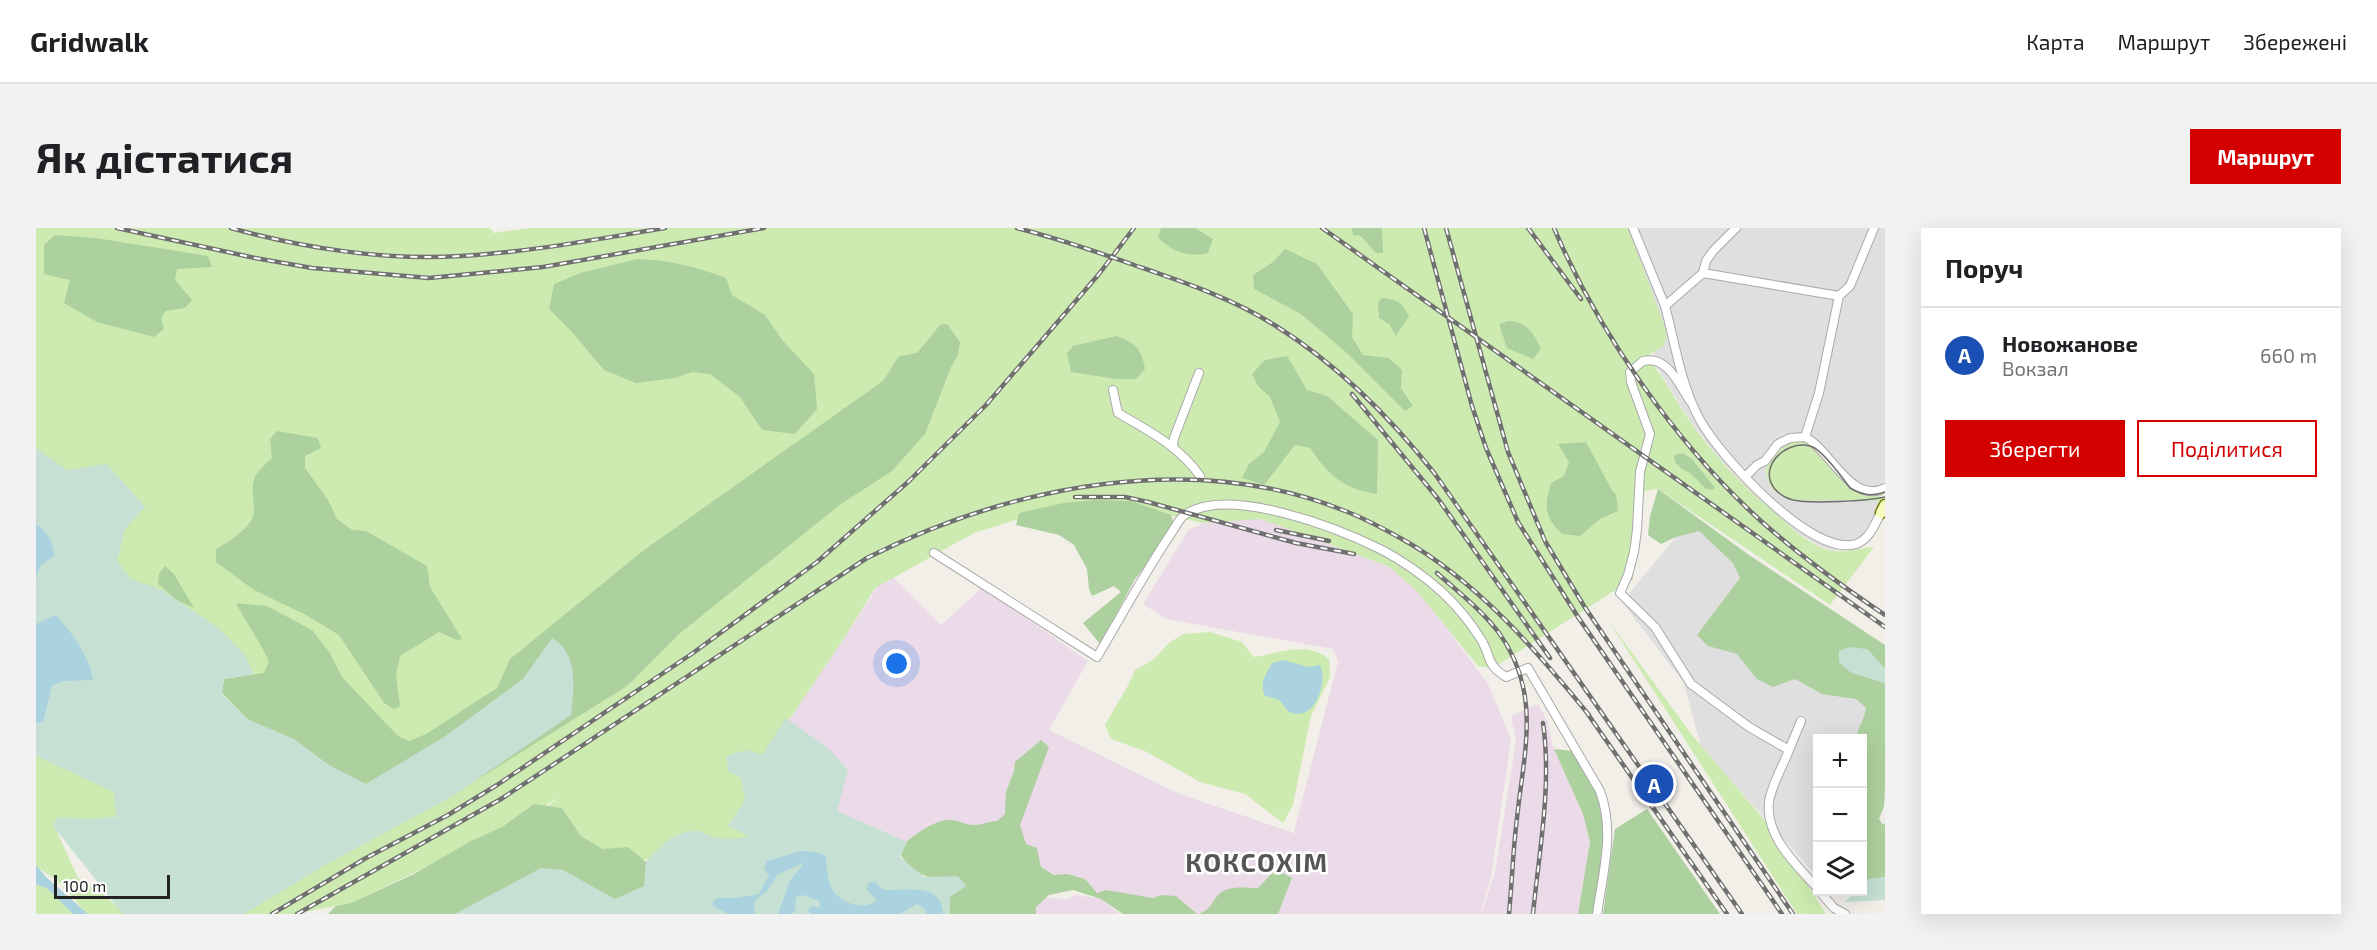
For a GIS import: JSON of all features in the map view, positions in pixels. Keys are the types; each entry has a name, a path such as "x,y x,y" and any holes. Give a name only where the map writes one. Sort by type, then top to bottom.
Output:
{"street":[{"path":"1633,228 1665,306 1690,401"},
{"path":"1665,306 1703,273 1709,256 1736,228"},
{"path":"1805,437 1819,393 1839,296 1850,286 1874,228"},
{"path":"1703,273 1839,296"},
{"path":"1789,750 1749,727 1691,684 1655,627 1620,593 1634,552 1640,472 1650,438 1630,380 1630,372 1643,361 1657,361 1672,373 1714,443 1745,477 1798,526 1815,536 1833,543 1856,544 1866,538 1883,509"},
{"path":"1173,446 1199,373"},
{"path":"1113,390 1118,413 1173,446 1190,462 1200,476"},
{"path":"1745,477 1756,465 1765,461 1778,444 1790,438 1805,437 1820,447 1843,475 1858,488 1874,492 1885,488"},
{"path":"934,553 1097,657 1178,524 1185,514 1199,508 1218,504 1264,508 1354,537 1383,551 1410,567 1442,592 1467,619 1483,643 1492,668 1506,677 1528,668 1600,791 1607,809 1608,838 1597,914"},
{"path":"1801,722 1769,801 1769,822 1784,850 1813,883"},
{"path":"1824,896 1834,908 1845,914"}],"shaded area":[{"path":"1623,228 1885,228 1885,490 1872,521 1851,549 1833,551 1799,534 1762,503 1720,460 1690,421 1657,367"},
{"path":"1206,518 1261,518 1325,537 1388,566 1416,589 1488,684 1511,739 1491,878 1480,914 1186,914 1162,898 1097,893 1016,858 925,850 836,811 848,770 786,718 845,637 887,571 941,625 982,588 1088,661 1049,730 1177,793 1297,834 1294,831 1338,662 1333,649 1166,619 1143,604 1189,529 1199,526"},
{"path":"1690,520 1752,562 1871,707 1863,734 1813,734 1813,873 1701,747 1684,683 1622,602"},
{"path":"1538,704 1548,722 1552,744 1583,814 1590,842 1580,914 1481,914 1495,872 1516,741 1511,716"},
{"path":"1075,895 1101,899 1120,914 1021,914 1036,897 1068,899"}],"green space":[{"path":"36,228 490,228 494,233 531,228 1628,228 1667,332 1664,346 1647,356 1699,434 1745,486 1806,539 1819,547 1833,551 1874,547 1830,605 1658,489 1645,491 1633,579 1493,668 1478,666 1416,590 1388,566 1261,519 1202,523 1143,509 1032,515 974,533 875,588 789,720 762,755 750,836 644,860 603,849 581,836 562,808 548,806 559,797 517,824 351,903 294,914 242,914 387,787 124,585 36,474"},
{"path":"1161,228 1195,228 1213,239 1208,253 1194,255 1174,250 1158,237"},
{"path":"1352,228 1382,228 1383,253 1376,253 1361,236 1353,235"},
{"path":"55,235 96,238 208,256 212,267 177,269 175,280 192,300 185,308 166,311 161,318 164,329 154,337 97,322 64,303 70,280 44,274 44,245"},
{"path":"1285,249 1317,264 1353,314 1352,337 1363,355 1389,358 1402,370 1401,388 1413,406 1405,411 1348,354 1301,314 1254,289 1253,275 1273,262"},
{"path":"638,259 683,265 726,278 732,295 765,315 783,341 814,374 817,409 795,434 762,430 740,397 710,374 692,372 675,378 636,383 604,370 549,309 554,284 580,273"},
{"path":"1382,298 1398,302 1409,316 1396,336 1389,324 1379,318 1378,302"},
{"path":"1508,321 1525,326 1532,333 1541,349 1533,359 1507,348 1499,324"},
{"path":"947,324 960,342 958,355 951,367 925,434 892,471 841,504 679,634 627,686 485,775 405,819 247,719 222,693 224,679 264,673 269,662 236,603 267,606 312,630 330,653 342,677 398,736 409,741 426,734 497,688 510,659 644,550 883,381 899,356 917,353 940,325"},
{"path":"1116,336 1133,344 1140,351 1145,369 1136,379 1116,379 1071,372 1067,353 1073,346"},
{"path":"1287,356 1307,390 1327,396 1378,440 1377,494 1346,485 1331,474 1310,448 1295,445 1264,485 1242,478 1249,464 1264,452 1280,422 1270,397 1258,386 1252,374 1265,360"},
{"path":"277,431 318,438 321,448 305,456 305,468 328,500 337,519 352,530 366,531 427,566 430,587 462,639 457,640 439,632 400,656 396,675 400,706 394,709 384,703 339,635 306,615 254,590 216,562 216,549 241,532 251,521 254,509 254,480 259,471 272,458 270,439"},
{"path":"1804,437 1854,485 1885,489 1880,501 1790,499 1772,489 1767,479 1766,465 1770,453 1780,445"},
{"path":"1586,442 1616,494 1618,511 1600,519 1580,536 1562,534 1552,522 1547,511 1551,483 1564,476 1569,462 1558,444"},
{"path":"36,448 67,470 107,464 145,507 125,529 117,561 131,579 160,589 220,629 244,654 254,674 224,679 222,694 247,719 294,739 329,765 366,784 444,737 523,679 552,638 561,645 571,662 573,694 571,715 453,796 327,864 244,914 123,914 53,826 58,817 84,819 116,817 114,792 36,756"},
{"path":"1683,453 1692,459 1715,488 1706,489 1675,462 1674,455"},
{"path":"1658,489 1749,555 1885,645 1885,669 1867,649 1850,672 1885,683 1885,790 1884,806 1879,819 1883,825 1885,823 1885,877 1867,881 1867,734 1857,734 1866,708 1856,699 1822,694 1795,679 1773,687 1757,679 1737,654 1708,646 1697,635 1740,578 1733,563 1699,531 1661,544 1648,535 1650,516"},
{"path":"1095,500 1131,501 1171,515 1174,524 1161,546 1135,579 1100,644 1083,623 1121,592 1114,586 1092,596 1087,569 1074,545 1059,535 1016,525 1019,513 1064,503"},
{"path":"165,566 174,574 194,608 178,601 158,584 159,574"},
{"path":"1608,620 1692,735 1773,830 1826,914 1797,914"},
{"path":"1210,632 1242,642 1254,657 1302,649 1329,659 1330,677 1311,716 1293,805 1283,823 1245,794 1200,782 1147,752 1111,739 1105,725 1135,670 1153,660 1170,642 1184,634"},
{"path":"1849,647 1867,649 1885,669 1885,683 1850,672 1839,662 1839,651"},
{"path":"786,718 830,750 848,770 837,811 907,842 899,856 924,877 958,876 966,886 950,897 950,914 455,914 541,868 563,870 615,899 644,886 646,862 675,836 698,831 716,838 732,839 749,836 728,826 745,800 741,778 728,771 726,756 747,750 762,755"},
{"path":"1041,740 1049,747 1020,825 1026,844 1037,848 1041,867 1054,875 1067,874 1085,879 1097,893 1106,890 1153,898 1162,895 1176,896 1197,914 1123,914 1101,899 1073,890 1049,895 1036,907 1036,914 950,914 950,897 936,878 918,872 896,849 936,823 954,820 974,825 997,821 1005,814 1006,792 1015,762"},
{"path":"36,746 92,764 114,794 119,816 87,821 57,819 55,827 78,878 97,889 126,914 87,914 60,883 36,866"},
{"path":"1554,749 1572,751 1603,797 1608,827 1597,914 1578,914 1590,842 1583,814"},
{"path":"534,804 562,808 581,836 603,849 628,847 646,862 644,892 629,914 328,914 336,906 351,903 414,874 469,842 502,827"},
{"path":"1647,809 1720,914 1603,914 1615,829"},
{"path":"1276,869 1292,878 1278,914 1199,914 1210,907 1223,891 1258,888"},
{"path":"1885,877 1885,900 1844,902 1851,896 1867,896 1869,879"},
{"path":"36,884 48,889 73,914 36,914"}],"water":[{"path":"36,524 49,538 54,556 41,565 36,578"},
{"path":"56,615 84,653 93,680 63,681 52,686 43,722 36,723 36,624"},
{"path":"1283,660 1308,667 1320,665 1321,689 1314,705 1308,711 1300,714 1292,713 1279,700 1265,696 1263,683 1272,663"},
{"path":"801,851 825,855 830,885 846,902 859,905 872,904 877,900 867,890 868,883 875,882 884,890 921,890 930,893 941,904 943,914 926,914 925,909 917,904 900,914 811,914 807,910 813,906 821,908 819,901 803,895 796,897 795,911 792,914 778,914 790,881 805,862 777,875 767,891 756,899 755,914 728,914 712,905 716,898 736,898 759,894 769,875 764,868 767,861"},
{"path":"36,865 47,878 88,914 73,914 48,889 36,884"}],"tram line":[{"path":"1885,492 1867,494 1850,488 1822,454 1813,447 1804,445 1795,446 1778,455 1770,470 1770,479 1774,488 1793,500 1839,502 1885,497"}],"railway":[{"path":"117,228 312,268 429,278 543,267 764,228"},
{"path":"231,228 315,247 404,257 487,254 589,241 665,228"},
{"path":"1017,228 1076,245 1171,278 1242,307 1299,341 1362,393 1400,432 1435,474 1742,914"},
{"path":"272,914 366,858 448,815 497,785 693,653 817,562 908,482 986,405 1099,274 1134,228"},
{"path":"1322,228 1885,627"},
{"path":"1424,228 1472,406 1486,448 1518,522 1578,617 1782,914"},
{"path":"1446,228 1508,452 1545,541 1584,606 1793,914"},
{"path":"1528,228 1581,299"},
{"path":"1554,228 1593,307 1617,346 1642,385 1699,458 1776,534 1885,615"},
{"path":"1352,394 1439,500 1550,658"},
{"path":"297,914 501,799 867,558 922,533 980,512 1041,495 1102,484 1164,480 1226,482 1286,492 1367,520 1429,556 1480,596 1504,618 1548,666 1589,715"},
{"path":"1075,497 1125,497 1296,543 1354,554"},
{"path":"1276,530 1329,541"},
{"path":"1437,573 1470,602 1499,633 1512,655 1521,678 1527,723 1526,746 1509,914"},
{"path":"1585,710 1727,914"},
{"path":"1533,914 1545,795 1543,723"}],"place":[{"name":"Новожанове","path":"1654,784"}],"district":[{"name":"КОКСОХІМ","path":"1257,863"}]}
